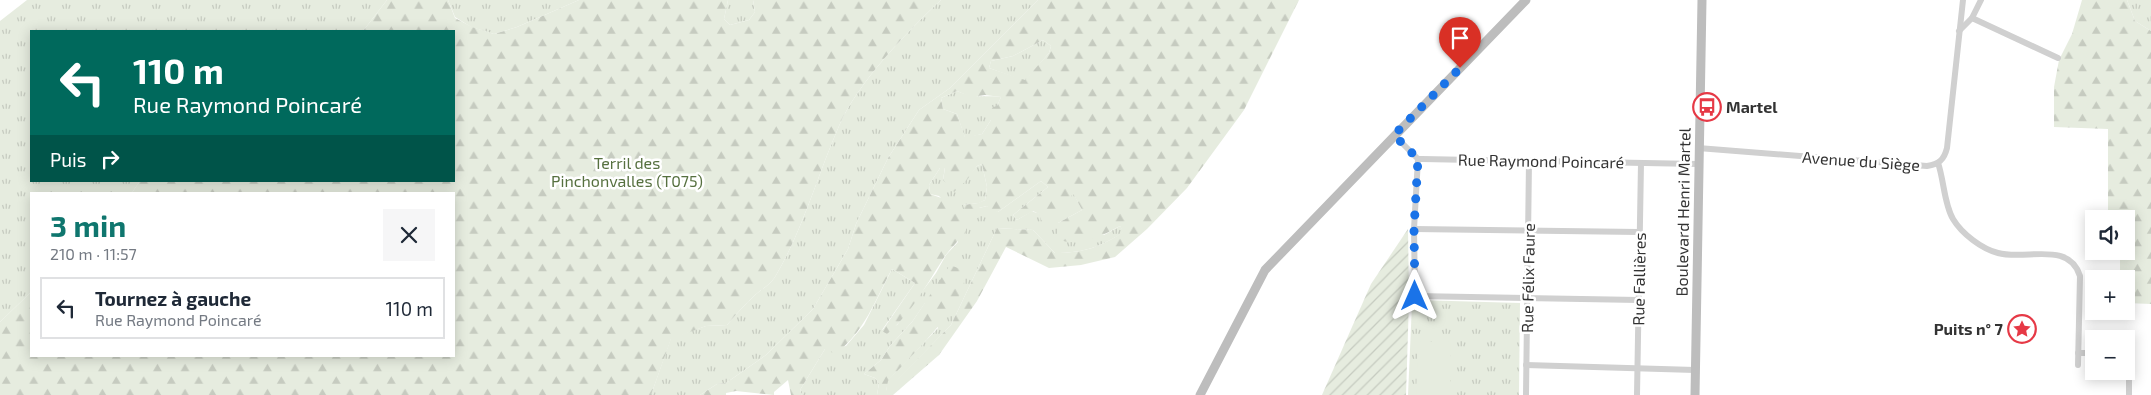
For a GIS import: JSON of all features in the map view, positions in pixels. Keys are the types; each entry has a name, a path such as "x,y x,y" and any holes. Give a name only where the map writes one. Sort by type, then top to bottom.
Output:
{"main road":[{"path":"1200,395 1265,270 1526,0"},
{"name":"Boulevard Henri Martel","path":"1695,395 1702,0"}],"street":[{"path":"1938,164 1945,155 1947,148 1963,0"},
{"path":"1959,31 1972,18 1981,0"},
{"path":"1972,18 2058,58"},
{"path":"1394,135 1418,159 1414,229 1415,296 1639,300"},
{"name":"Avenue du Siège","path":"1698,148 1927,166 1938,164 1953,219 1975,242 1998,254 2055,254 2066,257 2074,264 2080,276 2078,365"},
{"name":"Rue Raymond Poincaré","path":"1418,159 1698,164"},
{"name":"Rue Félix Faure","path":"1526,395 1529,161"},
{"name":"Rue Fallières","path":"1637,395 1641,163"},
{"path":"1414,229 1639,232"},
{"path":"2078,353 2085,353"},
{"path":"1526,365 1695,370"},
{"path":"2129,380 2129,395"}],"green space":[{"path":"27,0 387,0 364,30 30,30 30,182 139,182 132,192 30,192 30,293 0,322 0,21"},
{"name":"Terril des Pinchonvalles (T075)","path":"387,0 448,0 455,18 472,27 494,34 517,27 579,0 728,0 724,19 730,25 749,20 755,12 753,0 941,0 913,27 870,75 847,109 794,241 773,280 749,300 727,325 706,326 671,339 651,395 0,395 0,322 30,293 30,357 455,357 455,192 132,192 139,182 455,182 455,30 364,30"},
{"path":"448,0 579,0 517,27 494,34 471,27 455,17"},
{"path":"728,0 753,0 755,12 749,20 730,25 724,19"},
{"path":"941,0 1038,0 950,88 919,110 888,158 856,224 848,249 813,309 766,355 726,383 717,384 700,395 651,395 671,338 706,326 727,325 749,300 773,280 794,241 847,109 870,75 913,27"},
{"path":"1038,0 1299,0 1244,110 1187,188 1147,229 1115,257 1081,265 1049,268 1006,247 977,301 939,355 893,395 877,395 879,383 875,378 864,374 881,360 890,346 912,322 950,265 963,270 964,282 961,293 944,320 888,381 886,391 951,325 997,228 1033,230 1055,253 1074,252 1091,248 1107,242 1123,232 1120,226 1090,240 1074,242 1058,239 1058,223 1082,210 1073,193 1066,206 1056,211 1049,226 1043,225 1039,214 1033,211 1017,220 1013,215 1048,187 1041,181 998,212 991,211 987,206 979,208 981,215 974,221 966,216 963,205 985,200 987,187 982,164 977,166 967,180 954,192 943,180 945,168 940,168 929,185 930,194 950,201 950,208 966,221 966,232 945,256 919,297 896,326 887,334 882,331 915,283 892,269 862,326 835,354 825,349 800,390 802,395 791,395 788,380 774,392 774,395 736,391 726,393 726,395 700,395 717,384 726,383 766,355 813,309 848,249 856,224 888,158 919,110 950,88","holes":["1043,40 1051,46 1049,53 1025,80 989,68 991,61 1013,56","957,91 971,97 985,95 1001,97 997,106 986,109 991,120 982,134 965,137 957,114 943,109 941,98"]},
{"path":"2082,0 2127,0 2135,21 2151,31 2151,304 2135,303 2135,270 2120,270 2120,260 2135,260 2135,210 2108,210 2108,129 2054,127 2054,87 2059,60 2072,34"},
{"path":"2127,0 2151,0 2151,31 2135,21"},
{"path":"1043,40 1051,46 1049,53 1025,81 989,68 991,61 1013,56"},
{"path":"957,91 974,96 1001,97 991,120 982,134 965,138 957,114 943,109 941,98"},
{"path":"982,164 987,187 985,200 979,203 963,205 979,208 987,206 998,212 1041,181 1048,187 1013,215 1017,220 1032,211 1044,214 1050,212 1060,206 1073,192 1082,210 1058,223 1104,235 1120,226 1124,232 1107,242 1091,248 1075,252 1055,253 1033,230 997,228 951,325 886,392 887,381 938,328 925,303 881,360 864,374 875,378 879,383 877,395 802,395 800,390 825,349 846,346 864,325 892,269 915,283 882,330 897,325 936,273 946,255 958,242 950,208 939,196 930,194 929,185 940,168 945,167 943,180 972,172 977,166"},
{"path":"1408,229 1409,299 1406,395 1322,395 1371,284"},
{"path":"1417,300 1520,303 1519,395 1408,395 1412,304"},
{"path":"1418,341 1451,342 1450,395 1416,395"}],"place":[{"name":"Martel","path":"1707,107"},
{"name":"Puits n° 7","path":"2022,329"}],"route":[{"path":"1415,296 1414,229 1416,164 1418,159 1394,135 1460,68"}]}
